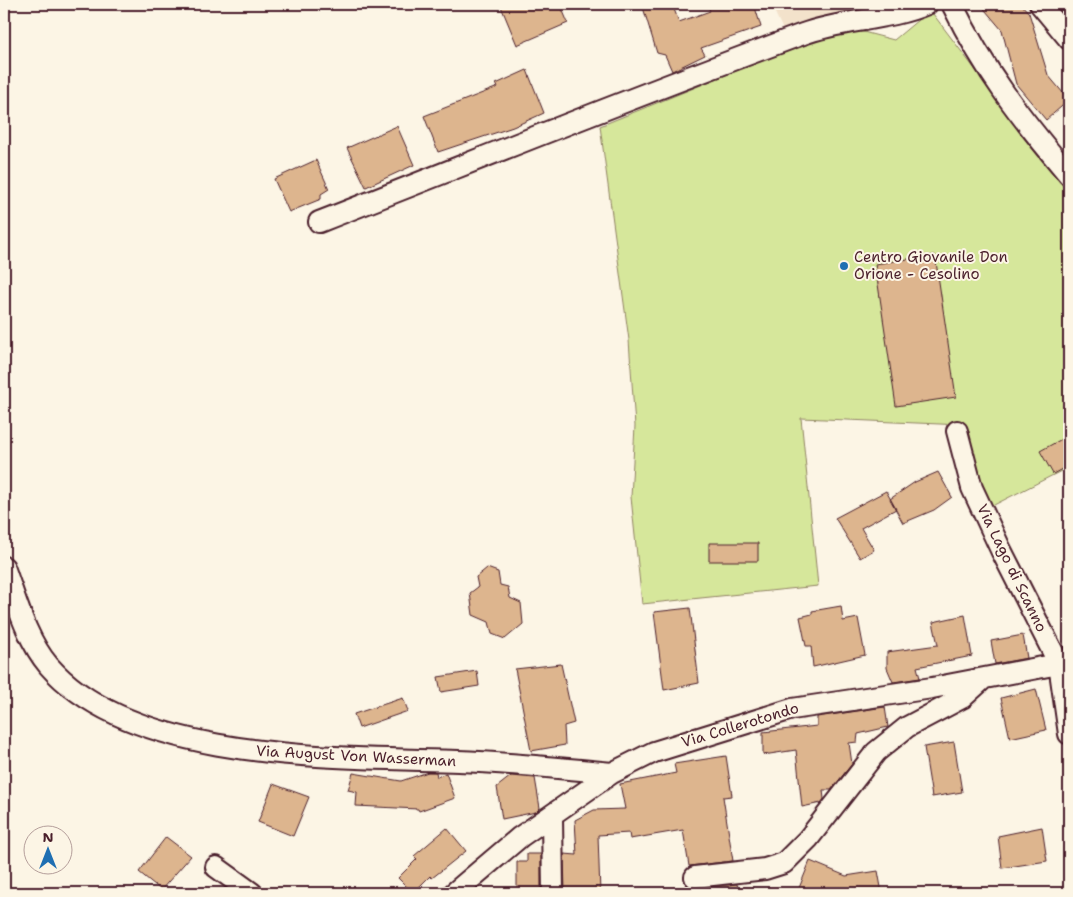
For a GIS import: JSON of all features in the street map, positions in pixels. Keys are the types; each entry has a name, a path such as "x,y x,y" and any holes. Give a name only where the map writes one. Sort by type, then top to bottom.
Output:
{"street":[{"path":"320,222 666,85 805,33 844,22 902,12 927,4"},
{"path":"952,4 969,38 1002,92 1069,175"},
{"path":"1040,4 1069,40"},
{"name":"Via Lago di Scanno","path":"957,431 972,488 1000,550 1064,663 1069,734"},
{"name":"Via August Von Wasserman","path":"4,567 27,628 36,647 49,666 90,700 121,716 154,728 207,742 273,752 373,759 513,764 612,773"},
{"name":"Via Collerotondo","path":"454,893 507,847 612,773 638,758 660,749 779,711 984,678 1064,663"},
{"path":"695,877 772,868 791,858 880,748 907,727 962,698 984,678"},
{"path":"552,816 553,893"},
{"path":"216,867 252,893"}],"shaded area":[{"path":"771,4 907,4 897,9 837,13 783,30"}],"green space":[{"name":"Centro Giovanile Don Orione - Cesolino","path":"930,10 1069,193 1069,467 990,507 963,425 801,418 818,586 642,604 631,497 635,426 629,340 600,126 844,27 894,40"}],"building":[{"path":"500,4 560,4 568,23 517,45"},
{"path":"642,4 672,4 679,22 710,11 707,4 754,4 761,27 701,48 705,55 672,71 665,55 657,53"},
{"path":"980,4 1021,4 1029,13 1048,75 1069,100 1046,120 1016,84 1002,30"},
{"path":"527,70 544,113 513,127 438,152 424,116 498,87 496,84"},
{"path":"397,126 414,165 366,187 347,148"},
{"path":"316,160 329,189 321,194 321,199 289,212 274,179"},
{"path":"935,255 956,397 896,406 875,264"},
{"path":"1069,435 1069,465 1053,474 1040,451"},
{"path":"938,472 952,497 934,510 903,523 890,499 915,482"},
{"path":"886,491 896,509 861,528 874,550 860,558 835,518"},
{"path":"709,543 758,543 758,561 709,561"},
{"path":"487,568 498,572 500,585 508,587 510,598 521,603 523,624 505,639 492,634 489,622 473,615 470,593 478,587 476,577"},
{"path":"841,606 843,621 858,618 865,655 813,667 811,646 806,646 800,617 812,614 812,611"},
{"path":"690,608 699,683 664,690 654,612"},
{"path":"965,615 972,656 917,667 920,678 893,682 887,668 887,652 938,645 933,622"},
{"path":"1023,635 1027,658 995,664 991,641"},
{"path":"561,664 574,723 564,726 565,745 531,751 515,669"},
{"path":"477,671 479,686 441,692 438,677"},
{"path":"1036,689 1046,730 1010,738 1001,698"},
{"path":"403,698 408,711 359,728 354,714"},
{"path":"885,707 888,727 858,734 857,742 849,743 852,764 831,790 823,790 824,799 821,803 802,807 796,750 763,755 763,732 817,726 817,717"},
{"path":"954,742 962,792 932,797 924,747"},
{"path":"726,756 732,796 723,797 733,861 689,866 683,830 630,839 629,833 598,835 600,893 565,893 564,854 577,855 575,820 594,810 625,809 620,784 676,773 674,764"},
{"path":"428,772 436,772 437,777 446,773 455,798 419,811 418,809 356,806 357,792 348,790 353,773 401,781"},
{"path":"511,776 535,778 540,808 536,812 502,819 497,787"},
{"path":"273,784 309,797 293,836 258,822"},
{"path":"1042,827 1047,861 1002,868 998,836"},
{"path":"447,828 466,851 432,878 430,876 413,893 398,878 417,859 414,856"},
{"path":"166,837 191,856 161,890 139,872"},
{"path":"527,854 541,854 541,892 517,892 517,862 527,862"},
{"path":"810,861 846,876 878,871 882,893 797,893"},
{"path":"737,884 739,893 702,893 701,888"}],"place":[{"name":"Centro Giovanile Don Orione - Cesolino","path":"844,266"}]}
